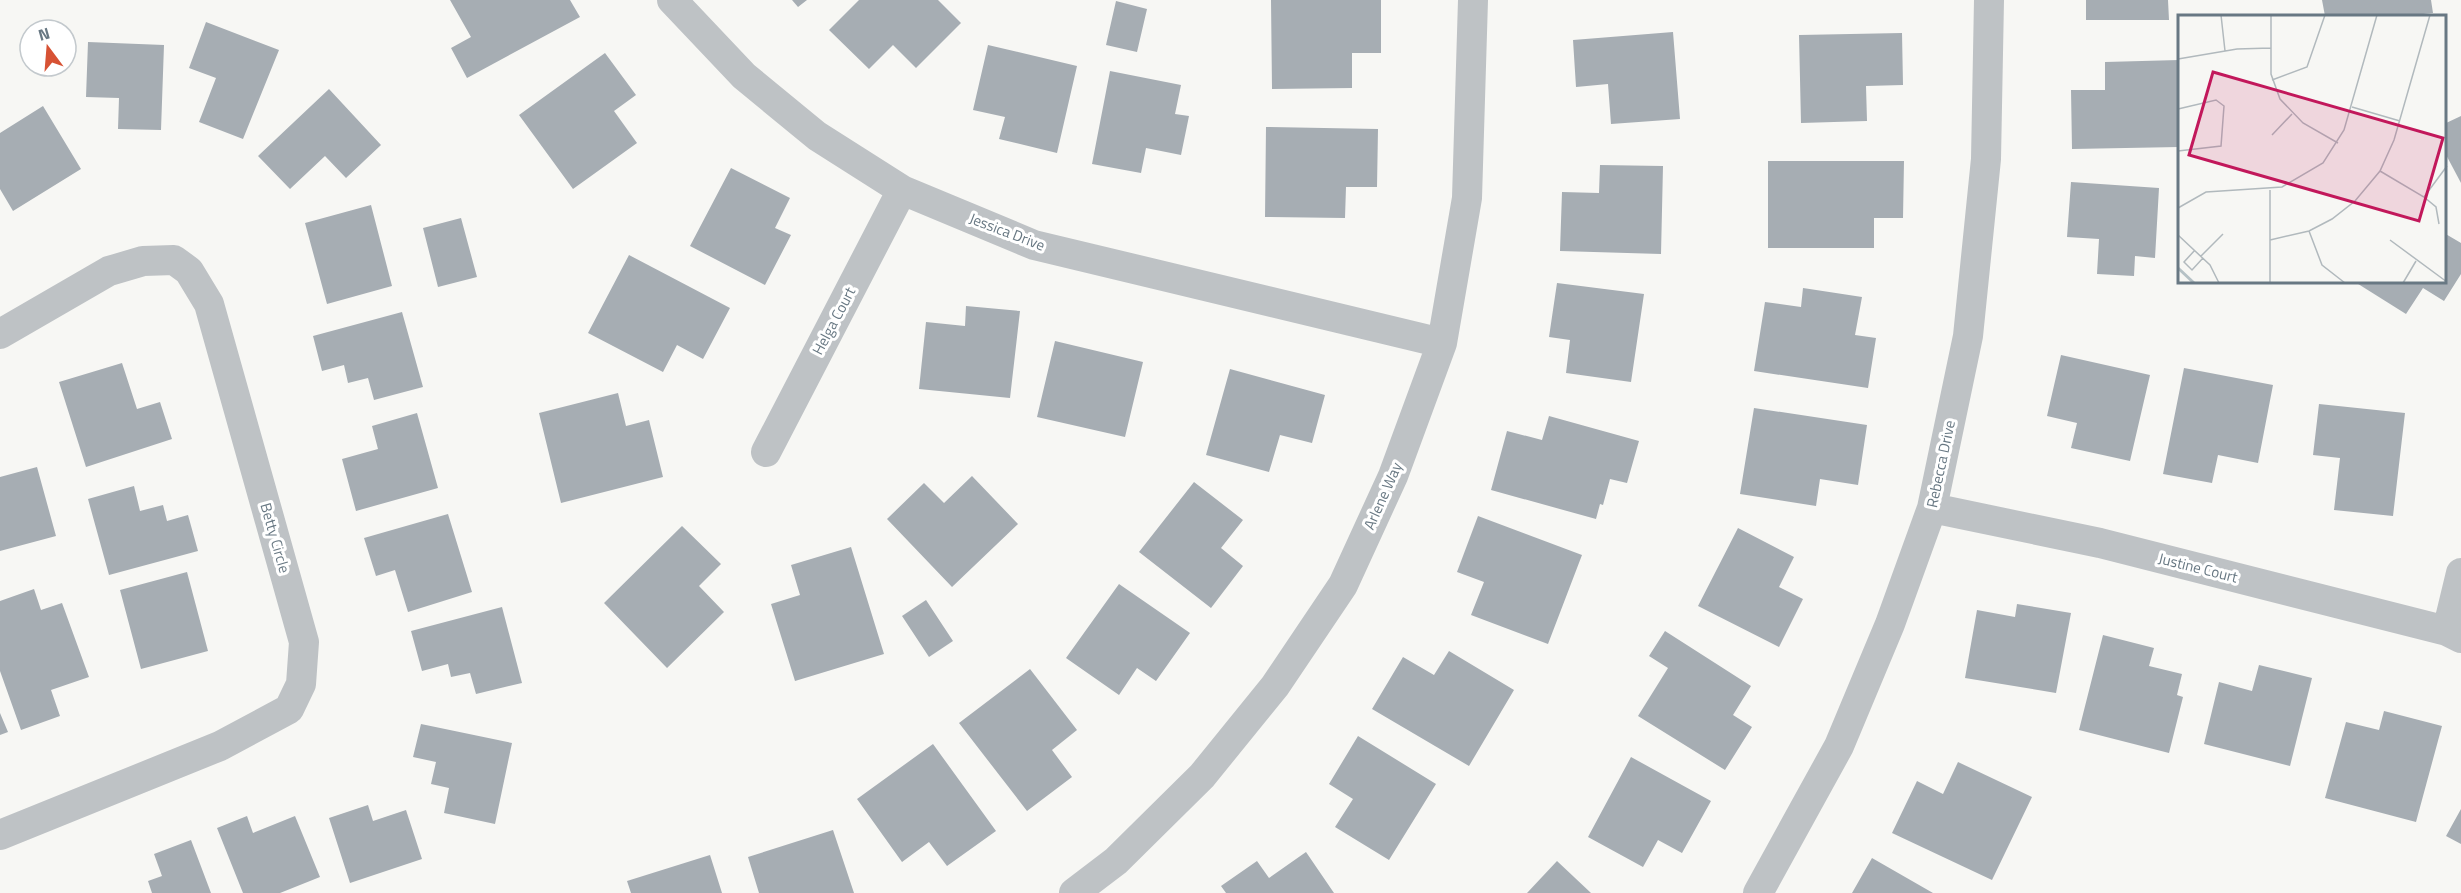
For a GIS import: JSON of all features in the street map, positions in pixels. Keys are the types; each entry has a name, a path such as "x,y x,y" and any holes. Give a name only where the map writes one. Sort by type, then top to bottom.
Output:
{"street":[{"name":"Jessica Drive","path":"672,0 744,76 817,136 903,190 1034,245 1442,343"},
{"name":"Arlene Way","path":"1074,893 1116,861 1202,776 1275,686 1343,585 1393,476 1442,343 1467,198 1473,0"},
{"name":"Rebecca Drive","path":"1758,893 1839,746 1890,624 1932,508 1968,336 1986,159 1989,0"},
{"name":"Helga Court","path":"766,452 903,190"},
{"name":"Betty Circle","path":"0,334 109,270 143,261 174,260 189,271 209,304 304,642 301,684 289,709 220,746 0,835"},
{"name":"Justine Court","path":"1932,508 2100,543 2454,635"},
{"path":"2454,635 2461,573"}],"building":[{"path":"450,0 570,0 580,17 467,78 451,48 471,37"},
{"path":"792,0 807,0 798,7"},
{"path":"859,0 938,0 961,23 916,68 893,45 869,69 829,30"},
{"path":"1271,0 1381,0 1381,53 1352,53 1352,88 1272,89"},
{"path":"2086,0 2168,0 2169,20 2086,20"},
{"path":"2322,0 2431,0 2433,13 2414,15 2325,15"},
{"path":"1116,1 1147,9 1137,52 1106,45"},
{"path":"206,22 279,50 243,139 199,122 216,78 189,68"},
{"path":"1673,32 1680,119 1611,124 1608,84 1576,87 1573,40"},
{"path":"1902,33 1903,85 1866,86 1867,121 1801,123 1799,35"},
{"path":"88,42 164,45 161,130 118,129 119,98 86,97"},
{"path":"988,45 1077,66 1057,153 999,139 1005,117 973,110"},
{"path":"605,53 636,95 614,111 637,143 573,189 519,115"},
{"path":"2178,60 2178,147 2072,149 2071,90 2105,90 2105,62"},
{"path":"1110,71 1181,85 1175,114 1189,116 1181,155 1146,148 1141,173 1092,164"},
{"path":"329,89 381,145 346,178 325,156 290,189 258,156"},
{"path":"43,106 81,169 13,211 0,189 0,133"},
{"path":"2461,116 2461,183 2446,155 2446,123"},
{"path":"1266,127 1378,129 1377,187 1346,187 1345,218 1265,217"},
{"path":"1768,161 1904,161 1903,218 1874,218 1874,248 1768,248"},
{"path":"1600,165 1663,166 1661,254 1560,251 1562,192 1599,193"},
{"path":"731,168 790,198 775,228 791,235 765,285 690,246"},
{"path":"2071,182 2159,188 2155,258 2135,256 2134,276 2097,274 2099,239 2067,237"},
{"path":"371,205 392,286 327,304 305,223"},
{"path":"461,218 477,277 438,287 423,228"},
{"path":"2446,234 2461,243 2461,274 2444,301 2423,288 2406,314 2358,284 2446,284"},
{"path":"629,255 730,308 703,359 677,345 663,372 588,333"},
{"path":"1557,283 1644,294 1631,382 1566,373 1570,340 1549,337"},
{"path":"1803,288 1862,297 1855,335 1876,338 1868,388 1754,371 1765,302 1801,307"},
{"path":"966,306 1020,311 1010,398 919,389 926,322 965,326"},
{"path":"402,312 423,387 374,400 368,378 348,383 344,365 322,371 313,336"},
{"path":"1055,341 1143,362 1125,437 1037,417"},
{"path":"2061,355 2150,375 2130,461 2071,448 2077,423 2047,416"},
{"path":"122,363 137,409 160,402 172,439 86,467 59,382"},
{"path":"2184,368 2273,385 2258,463 2218,455 2212,483 2163,474"},
{"path":"1230,369 1325,395 1312,443 1280,435 1269,472 1206,455"},
{"path":"618,393 626,426 649,420 663,477 561,503 539,413"},
{"path":"2319,404 2405,413 2393,516 2334,510 2340,458 2313,455"},
{"path":"1754,408 1867,425 1858,485 1820,479 1816,506 1740,494"},
{"path":"417,413 438,488 356,511 342,459 378,449 372,426"},
{"path":"1549,416 1639,441 1627,483 1610,479 1603,505 1600,504 1596,519 1491,490 1507,431 1542,440"},
{"path":"37,467 56,536 0,551 0,477"},
{"path":"972,476 1018,524 952,587 887,519 924,483 944,503"},
{"path":"1194,482 1243,520 1221,548 1243,566 1211,608 1139,552"},
{"path":"134,486 140,511 163,505 167,521 188,515 198,551 109,575 88,499"},
{"path":"448,514 472,592 408,612 395,570 376,576 364,538"},
{"path":"1478,516 1582,555 1548,644 1471,615 1484,582 1457,572"},
{"path":"682,526 721,564 699,586 724,612 667,668 604,603"},
{"path":"1738,528 1794,557 1779,587 1803,599 1779,647 1698,606"},
{"path":"851,547 884,654 795,681 771,604 800,595 791,565"},
{"path":"187,572 208,651 141,669 120,590"},
{"path":"1119,584 1190,633 1156,681 1137,668 1119,695 1066,658"},
{"path":"34,589 41,610 62,603 89,677 51,690 60,716 21,730 0,671 0,601"},
{"path":"926,600 953,641 929,657 902,616"},
{"path":"2017,604 2071,613 2056,693 1965,678 1977,610 2015,617"},
{"path":"502,607 522,683 476,694 470,673 451,677 448,664 422,671 411,631"},
{"path":"1665,631 1751,686 1733,715 1752,727 1725,770 1638,716 1668,668 1649,656"},
{"path":"2103,635 2154,648 2149,666 2182,674 2177,695 2183,697 2169,753 2079,730"},
{"path":"1449,651 1514,690 1469,766 1372,709 1403,657 1434,675"},
{"path":"2259,665 2312,678 2290,766 2204,744 2219,682 2252,691"},
{"path":"1030,669 1077,730 1052,750 1072,777 1027,811 959,723"},
{"path":"2384,711 2442,726 2416,822 2325,798 2346,722 2379,730"},
{"path":"0,713 8,732 0,735"},
{"path":"421,724 512,743 495,824 444,813 449,788 431,784 436,762 413,757"},
{"path":"1358,736 1436,784 1389,860 1335,827 1353,799 1329,784"},
{"path":"933,744 996,831 947,866 929,842 902,862 857,799"},
{"path":"1631,757 1711,801 1682,853 1658,840 1643,867 1588,837"},
{"path":"1958,762 2032,797 1992,880 1892,833 1917,781 1943,794"},
{"path":"368,805 373,821 406,810 422,859 350,883 329,818"},
{"path":"2461,809 2461,844 2446,836"},
{"path":"247,816 253,833 295,816 320,877 280,893 243,893 217,828"},
{"path":"833,830 854,893 759,893 748,857"},
{"path":"191,840 211,893 152,893 148,881 162,876 154,854"},
{"path":"1306,852 1334,893 1226,893 1221,886 1257,861 1269,878"},
{"path":"710,855 722,893 631,893 627,881"},
{"path":"1872,858 1933,893 1852,893"},
{"path":"1557,861 1591,893 1527,893"}]}
